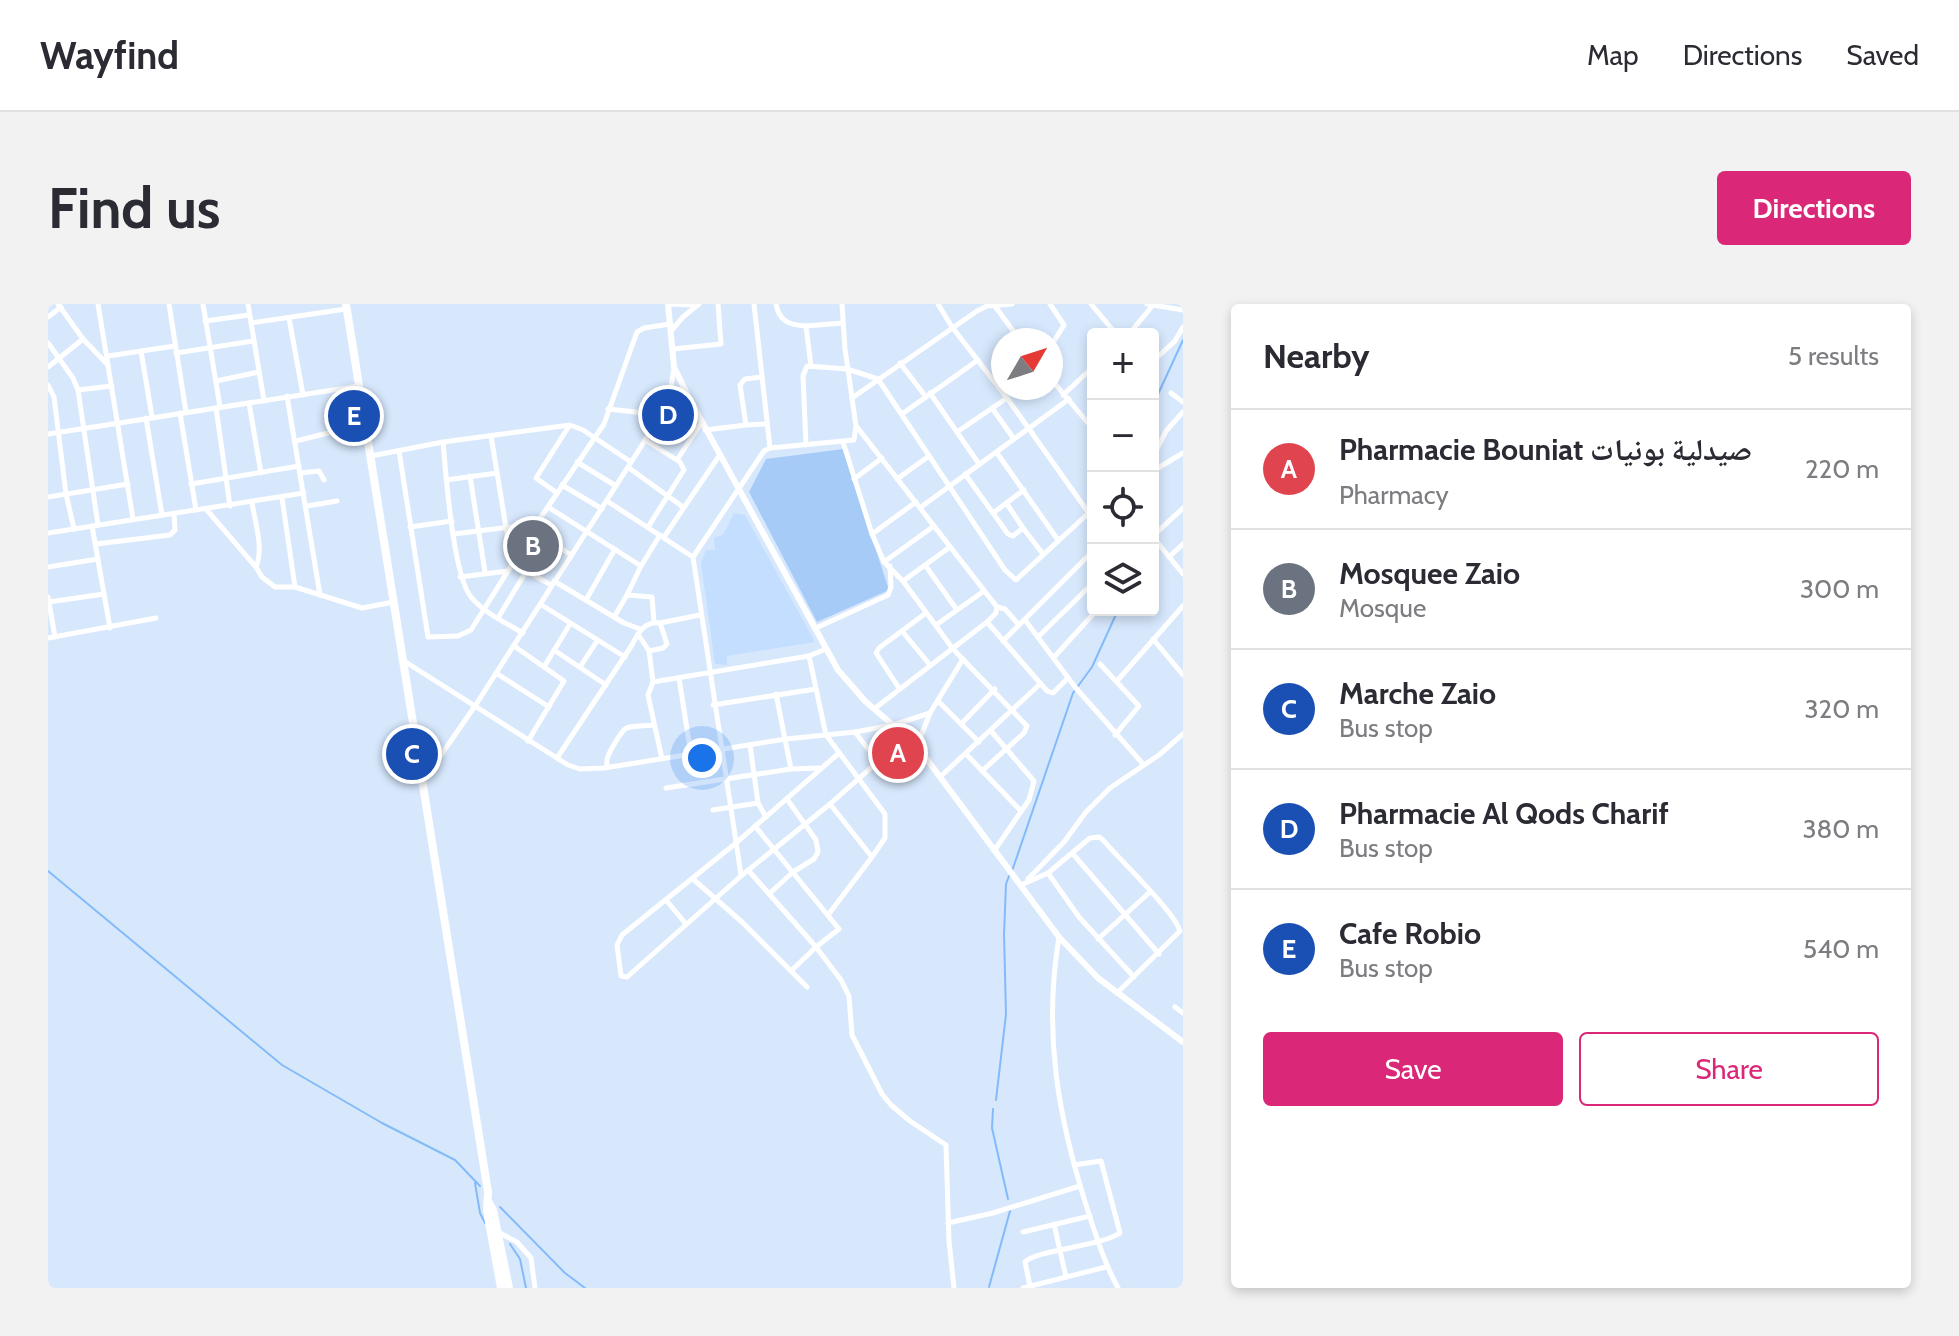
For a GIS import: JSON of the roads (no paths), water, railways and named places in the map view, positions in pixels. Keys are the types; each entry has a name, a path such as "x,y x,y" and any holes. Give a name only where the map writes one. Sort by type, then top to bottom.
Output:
{"highway":[{"path":"346,306 489,1202 509,1288"},
{"path":"489,1202 487,1211 501,1288"}],"street":[{"path":"98,304 133,519"},
{"path":"169,304 196,510"},
{"path":"203,304 216,381 230,506"},
{"path":"248,304 264,401"},
{"path":"423,781 523,633 660,417 670,393 674,367 668,304 697,304"},
{"path":"454,534 537,522 604,424 637,332 644,328 671,328 697,304"},
{"path":"673,349 721,344 718,304"},
{"path":"754,304 770,448"},
{"path":"776,304 783,320 791,325 843,323"},
{"path":"842,304 847,369 856,426 854,440"},
{"path":"938,304 991,377"},
{"path":"852,398 982,308 1012,304"},
{"path":"1050,304 1064,325 1062,328"},
{"path":"1091,304 1111,328"},
{"path":"48,317 60,305 83,339 109,365"},
{"path":"994,305 1011,328"},
{"path":"1134,328 1152,305 1183,310"},
{"path":"251,323 346,306"},
{"path":"205,321 249,315"},
{"path":"289,318 303,395"},
{"path":"806,326 811,366"},
{"path":"1159,356 1175,341 1183,327"},
{"path":"48,367 83,339"},
{"path":"108,356 253,341"},
{"path":"48,343 78,390 93,489 98,559 110,628"},
{"path":"141,351 162,515"},
{"path":"902,414 978,360"},
{"path":"900,363 979,464"},
{"path":"674,367 738,491 826,649 853,689 917,746 994,851 1015,877 1024,882 1059,937 1084,965 1183,1042"},
{"path":"806,446 805,368 847,369 878,379 1014,580 1019,579 1087,516"},
{"path":"216,381 259,372"},
{"path":"921,507 1029,428 1066,397 1087,374"},
{"path":"746,425 741,382 762,377"},
{"path":"48,385 54,397 66,494 74,529"},
{"path":"78,390 112,386"},
{"path":"48,434 359,386"},
{"path":"1063,393 1087,422"},
{"path":"1171,393 1183,402"},
{"path":"287,396 320,595"},
{"path":"957,432 1004,400"},
{"path":"1008,400 1087,508"},
{"path":"249,403 261,473"},
{"path":"992,408 1014,439"},
{"path":"608,409 660,417"},
{"path":"1159,445 1166,431 1183,412"},
{"path":"296,441 365,424"},
{"path":"677,460 703,427 766,424"},
{"path":"557,493 536,478 570,425"},
{"path":"371,456 443,442 570,425 594,438 683,507"},
{"path":"856,426 997,607 1005,609 1019,625"},
{"path":"399,451 428,637 443,638 467,633 513,563 504,527 491,436"},
{"path":"645,440 677,460 684,470 648,527"},
{"path":"741,876 693,557 753,464 770,448 868,440"},
{"path":"443,442 460,577 471,597 523,633"},
{"path":"843,442 872,534 887,563 953,649 1024,721 1027,729 982,771"},
{"path":"997,452 1058,540"},
{"path":"1159,468 1181,455 1183,463"},
{"path":"614,617 641,566 719,456"},
{"path":"897,479 929,456"},
{"path":"854,479 882,458"},
{"path":"577,462 616,486"},
{"path":"191,484 300,469 319,471 324,480"},
{"path":"446,480 497,473"},
{"path":"965,474 1010,535 1023,528"},
{"path":"470,476 485,572"},
{"path":"48,497 128,484"},
{"path":"562,485 602,509"},
{"path":"993,513 1024,490"},
{"path":"48,533 304,493"},
{"path":"282,498 295,587"},
{"path":"307,506 337,501"},
{"path":"607,501 693,557"},
{"path":"872,534 916,502"},
{"path":"252,503 258,539 259,560 256,567"},
{"path":"1007,504 1043,554"},
{"path":"548,507 641,566"},
{"path":"1159,530 1183,508"},
{"path":"206,509 268,583 284,589 295,587 362,608 394,602"},
{"path":"96,544 170,535 175,530 174,514"},
{"path":"410,527 452,521"},
{"path":"526,525 572,556"},
{"path":"887,563 934,526"},
{"path":"1159,544 1183,574"},
{"path":"1169,557 1183,544"},
{"path":"903,581 950,547"},
{"path":"586,600 615,549"},
{"path":"1003,641 1087,557"},
{"path":"48,567 98,559"},
{"path":"513,563 586,600 639,632 649,651 653,682 648,695 662,759"},
{"path":"816,628 888,595 891,587 887,563"},
{"path":"925,565 957,610"},
{"path":"498,618 527,570"},
{"path":"460,577 508,571"},
{"path":"1039,636 1087,589"},
{"path":"936,625 984,591"},
{"path":"104,594 48,600 51,637 156,618"},
{"path":"627,595 652,597 657,623 667,644 649,651"},
{"path":"540,604 625,657"},
{"path":"1117,681 1183,606"},
{"path":"874,709 987,622 996,613 997,607"},
{"path":"900,688 876,653 926,613"},
{"path":"1177,613 1183,618"},
{"path":"557,758 639,632 657,623 700,615"},
{"path":"1054,657 1092,616"},
{"path":"1025,620 1076,689 1143,764"},
{"path":"987,622 1049,693 1053,693 1068,678"},
{"path":"544,667 570,624"},
{"path":"902,631 930,665"},
{"path":"1153,639 1182,674"},
{"path":"580,667 597,641"},
{"path":"514,646 564,681 528,741"},
{"path":"653,682 809,656 826,649"},
{"path":"554,650 606,685"},
{"path":"809,656 826,735 885,814 885,838 828,915"},
{"path":"917,746 930,713 963,659"},
{"path":"404,661 528,741 580,769 855,732 893,725 930,713"},
{"path":"1100,664 1139,706 1115,735"},
{"path":"496,673 549,707"},
{"path":"679,678 691,755"},
{"path":"940,777 1040,684"},
{"path":"713,705 816,689"},
{"path":"961,724 995,689"},
{"path":"776,694 791,769"},
{"path":"938,701 979,742"},
{"path":"607,767 607,757 620,731 628,727 654,725"},
{"path":"991,731 1034,781 1029,800 994,851"},
{"path":"855,732 878,762"},
{"path":"1024,882 1064,842 1092,805 1117,782 1183,734"},
{"path":"839,753 619,939 617,958 621,976 627,977 773,848 830,804 907,736"},
{"path":"750,745 758,803 766,817"},
{"path":"966,754 1021,812"},
{"path":"666,788 791,769 820,768"},
{"path":"769,894 793,872 814,859 818,852 816,840 787,799"},
{"path":"713,810 758,803"},
{"path":"830,804 872,857"},
{"path":"755,826 839,929 792,970"},
{"path":"1024,882 1048,873 1090,838 1099,837 1150,892 1179,927 1178,936 1117,993"},
{"path":"1073,854 1159,954"},
{"path":"748,870 816,947 849,996 852,1035 882,1094 910,1121 946,1145 954,1288"},
{"path":"1048,873 1098,939 1134,977"},
{"path":"693,879 807,987"},
{"path":"1098,939 1150,892"},
{"path":"666,900 686,924"},
{"path":"1059,937 1054,973 1057,1095 1097,1242 1118,1288"},
{"path":"1175,1007 1183,1013"},
{"path":"1074,1165 1101,1161 1121,1229 1117,1236 1027,1258 1026,1287 1106,1267"},
{"path":"948,1223 993,1213 1080,1186"},
{"path":"1023,1232 1090,1216"},
{"path":"1054,1224 1066,1277"},
{"path":"498,1232 517,1242 531,1258 535,1288"}],"waterway":[{"path":"1155,400 1183,340"},
{"path":"1012,871 1073,693 1092,667 1115,616"},
{"path":"48,871 282,1065 382,1123 455,1160 480,1186"},
{"path":"996,1100 1006,1014 1004,934 1009,876"},
{"path":"993,1109 992,1128 1008,1199"},
{"path":"475,1183 480,1213 485,1223"},
{"path":"500,1207 565,1273 585,1288"},
{"path":"989,1287 1010,1211"},
{"path":"510,1244 520,1259 526,1288"}],"place":[{"name":"Pharmacie Al Qods Charif","path":"668,415"},
{"name":"Cafe Robio","path":"354,416"},
{"name":"Mosquee Zaio","path":"533,546"},
{"name":"Pharmacie Bouniat صيدلية بونيات","path":"898,753"},
{"name":"Marche Zaio","path":"412,754"}]}
